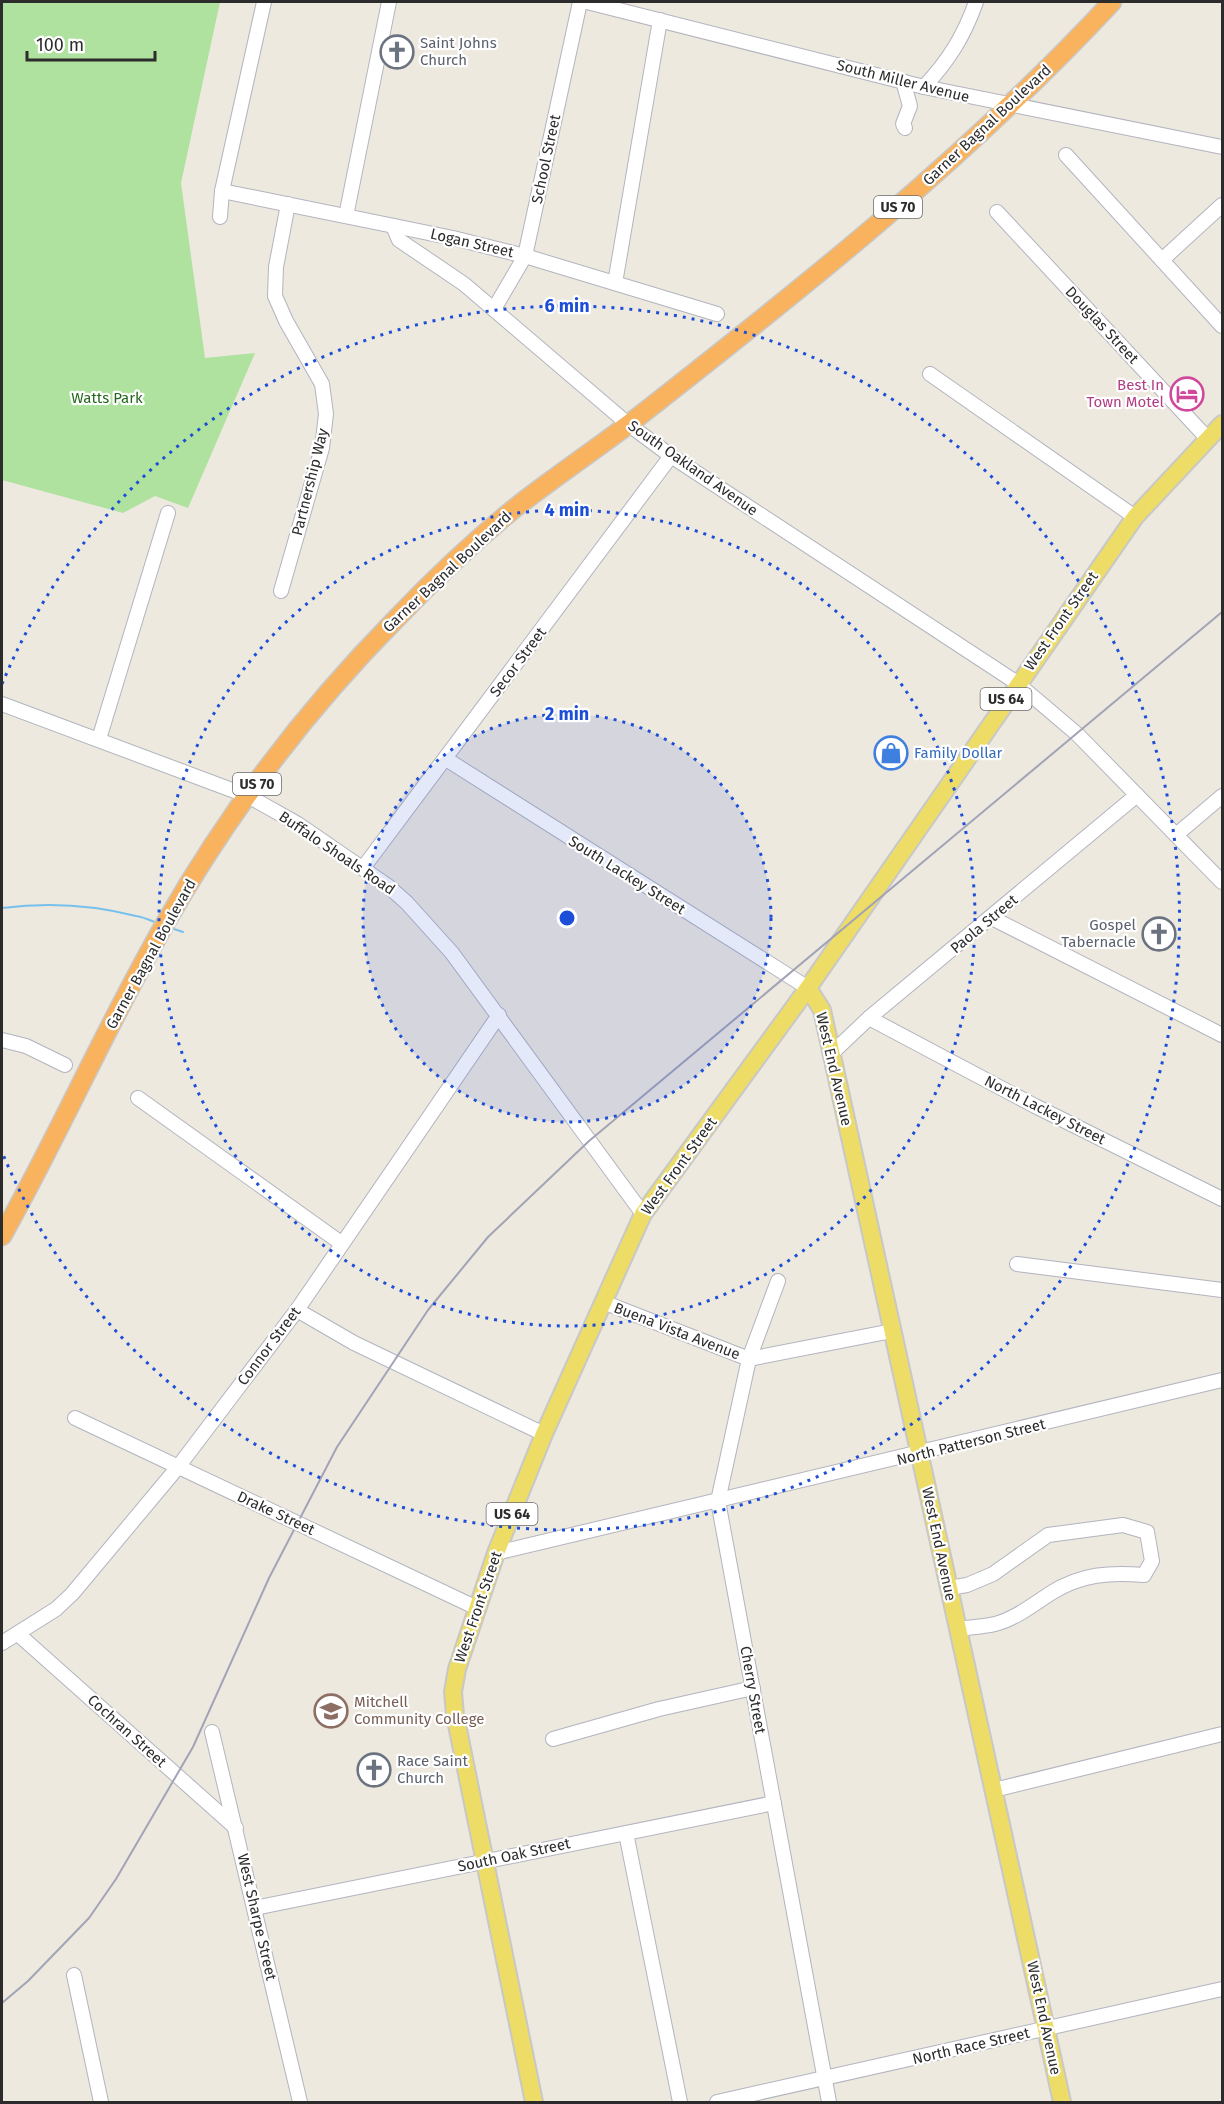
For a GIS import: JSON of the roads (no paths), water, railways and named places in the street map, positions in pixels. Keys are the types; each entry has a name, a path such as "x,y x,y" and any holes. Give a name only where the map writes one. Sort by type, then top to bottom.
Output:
{"highway":[{"name":"Garner Bagnal Boulevard","path":"2,1236 166,921 226,824 349,669 419,596 517,507 628,424 879,225 1011,104 1112,2"}],"main road":[{"name":"West Front Street","path":"534,2103 455,1715 453,1692 457,1670 496,1553 544,1434 643,1214 808,988 1017,683 1135,517 1222,424"},
{"name":"West End Avenue","path":"808,988 822,1010 1062,2103"}],"street":[{"path":"220,217 222,191 264,2"},
{"path":"346,216 389,2"},
{"name":"School Street","path":"494,309 525,256 580,2"},
{"name":"South Miller Avenue","path":"587,2 924,87 1222,147"},
{"path":"924,87 948,61 966,30 976,2"},
{"path":"615,284 660,20"},
{"path":"903,81 910,106 903,124 905,128"},
{"path":"1066,155 1222,326"},
{"name":"Logan Street","path":"222,191 525,256 717,314"},
{"name":"Partnership Way","path":"281,591 322,448 326,414 322,384 286,321 275,296 276,267 288,204"},
{"path":"1162,260 1222,205"},
{"name":"Douglas Street","path":"997,212 1207,438"},
{"name":"South Oakland Avenue","path":"393,226 399,240 464,284 628,424 671,456 1017,683 1077,735 1222,882"},
{"path":"930,374 1135,517"},
{"name":"Secor Street","path":"363,868 671,456"},
{"path":"99,740 168,513"},
{"name":"Buffalo Shoals Road","path":"2,704 248,796 298,824 401,897 430,927 499,1015 643,1214"},
{"name":"South Lackey Street","path":"446,759 808,988"},
{"name":"Paola Street","path":"831,1054 868,1018 992,918 1137,795"},
{"path":"1176,834 1222,796"},
{"path":"992,918 1222,1035"},
{"name":"Connor Street","path":"2,1643 56,1609 72,1594 178,1467 297,1310 341,1242 499,1015"},
{"name":"North Lackey Street","path":"868,1018 1035,1106 1222,1199"},
{"path":"2,1040 26,1046 65,1065"},
{"path":"138,1098 341,1242"},
{"path":"1017,1264 1222,1290"},
{"name":"Cherry Street","path":"778,1281 749,1359 718,1501 829,2103"},
{"name":"Buena Vista Avenue","path":"603,1302 749,1359 892,1330"},
{"path":"297,1310 354,1342 544,1434"},
{"name":"North Patterson Street","path":"496,1553 1222,1380"},
{"name":"Drake Street","path":"75,1418 477,1608"},
{"path":"949,1588 967,1585 993,1574 1048,1535 1123,1525 1148,1532 1152,1561 1144,1575 1111,1572 1091,1575 1052,1592 1034,1605 996,1624 958,1629"},
{"name":"Cochran Street","path":"18,1634 236,1828"},
{"path":"553,1739 659,1709 753,1688"},
{"name":"West Sharpe Street","path":"212,1732 300,2103"},
{"path":"994,1790 1222,1734"},
{"name":"South Oak Street","path":"255,1908 774,1803"},
{"path":"626,1833 680,2103"},
{"path":"74,1975 102,2103"},
{"name":"North Race Street","path":"717,2103 1222,1989"}],"waterway":[{"path":"2,908 36,905 86,907 142,917 158,923"},
{"path":"171,928 183,932"}],"railway":[{"path":"2,2003 28,1981 89,1918 116,1879 193,1747 269,1578 337,1447 428,1310 488,1237 589,1141 1222,612"}],"place":[{"name":"Saint Johns Church","path":"397,52"},
{"name":"Best In Town Motel","path":"1187,394"},
{"name":"Family Dollar","path":"891,753"},
{"name":"Gospel Tabernacle","path":"1159,934"},
{"name":"Mitchell Community College","path":"331,1711"},
{"name":"Race Saint Church","path":"374,1770"}],"park label":[{"name":"Watts Park","path":"107,398"}]}
